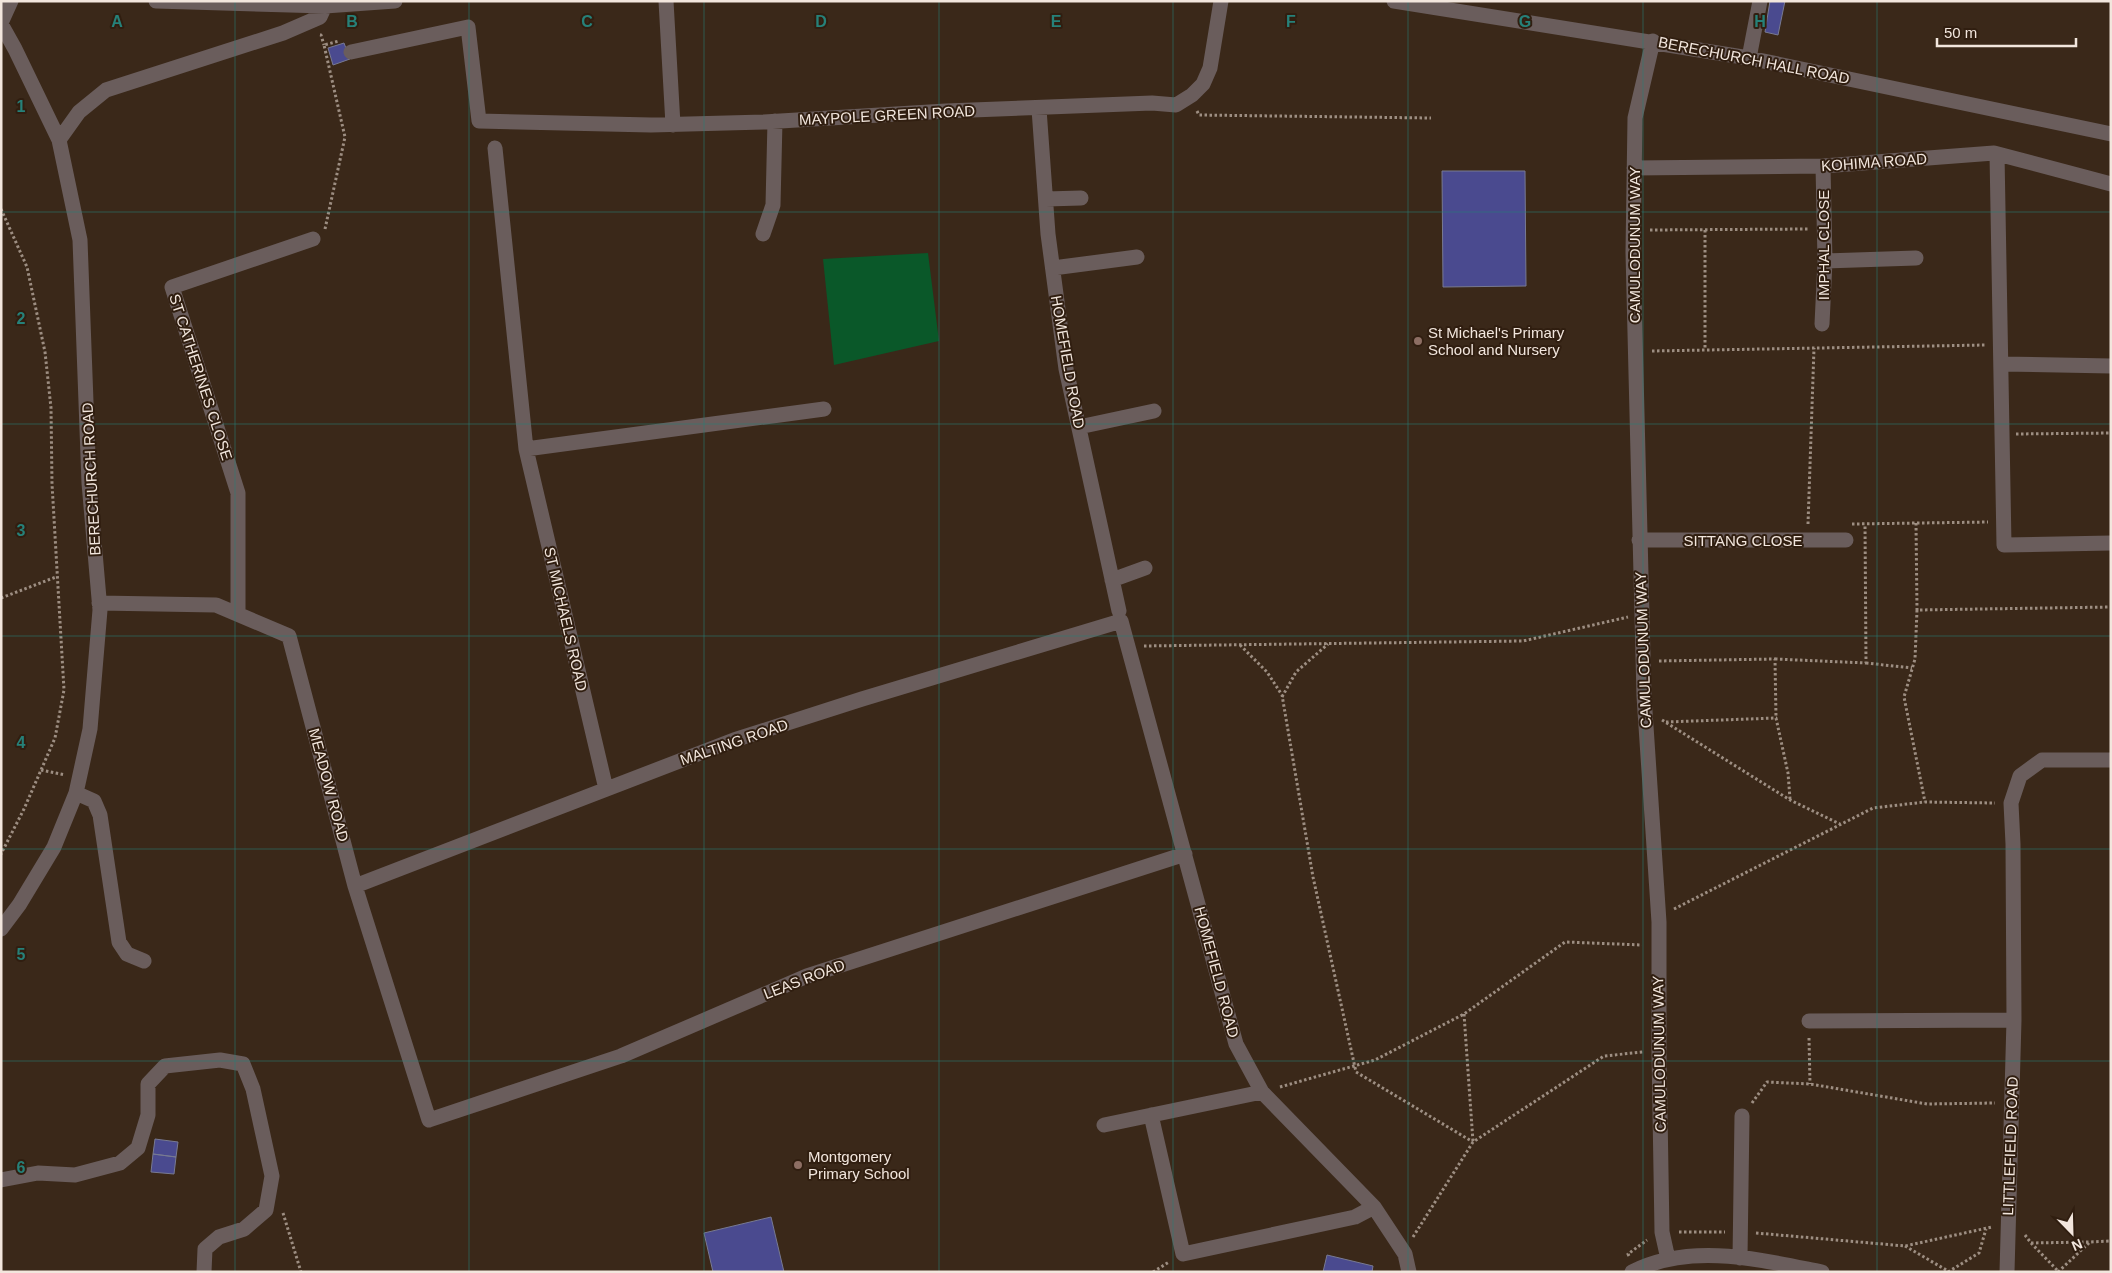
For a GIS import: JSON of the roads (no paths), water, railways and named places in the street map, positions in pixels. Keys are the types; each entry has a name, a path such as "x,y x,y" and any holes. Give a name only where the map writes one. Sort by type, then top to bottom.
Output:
{"street":[{"name":"BERECHURCH ROAD","path":"1,929 19,904 54,847 78,786 90,729 99,603 89,483 80,240 59,140 1,23 11,1"},
{"path":"156,1 325,6 395,1"},
{"path":"666,1 673,124"},
{"name":"MAYPOLE GREEN ROAD","path":"351,52 468,27 479,121 673,124 1152,103 1176,105 1203,84 1210,68 1220,1"},
{"name":"BERECHURCH HALL ROAD","path":"1396,1 1475,7 1749,58 2111,134"},
{"path":"1749,58 1760,1"},
{"path":"59,140 79,112 106,90 283,33 320,17 325,6"},
{"name":"CAMULODUNUM WAY","path":"1653,41 1635,118 1633,230 1642,662 1659,922 1658,1051 1662,1232 1668,1259"},
{"name":"HOMEFIELD ROAD","path":"1039,109 1053,268 1066,369 1128,648 1236,1044 1262,1092 1374,1207 1404,1254 1409,1272"},
{"path":"763,234 773,205 775,121"},
{"name":"ST MICHAELS ROAD","path":"495,148 526,449 606,789"},
{"path":"1997,154 2004,545 2111,544"},
{"name":"KOHIMA ROAD","path":"1634,168 1823,166 1997,154 2111,184"},
{"name":"IMPHAL CLOSE","path":"1822,324 1825,260 1823,166"},
{"path":"1046,199 1081,198"},
{"name":"ST CATHERINES CLOSE","path":"238,614 238,494 172,287 313,239"},
{"path":"1053,268 1137,257"},
{"path":"1825,260 1916,258"},
{"path":"2001,364 2111,366"},
{"path":"526,449 824,409"},
{"path":"1079,427 1154,411"},
{"name":"SITTANG CLOSE","path":"1639,540 1846,540"},
{"path":"1112,580 1144,568"},
{"name":"MEADOW ROAD","path":"99,603 216,605 289,636 355,886 429,1120"},
{"name":"MALTING ROAD","path":"355,886 744,737 1120,616"},
{"name":"LITTLEFIELD ROAD","path":"2007,1272 2014,1020 2011,803 2020,776 2042,760 2111,760"},
{"path":"78,786 94,801 100,815 118,942 127,954 144,961"},
{"name":"LEAS ROAD","path":"429,1120 621,1056 807,976 1185,854"},
{"path":"1809,1021 2014,1020"},
{"path":"1,1180 38,1173 75,1175 120,1163 138,1148 148,1115 148,1084 165,1066 220,1060 243,1064 253,1089 272,1176 266,1210 244,1229 220,1237 205,1249 204,1272"},
{"path":"1104,1125 1262,1092"},
{"path":"1151,1115 1183,1254 1355,1217 1374,1207"},
{"path":"1740,1258 1742,1116"},
{"path":"1632,1272 1668,1259 1718,1255 1782,1268 1822,1272"}],"place":[{"name":"St Michael's Primary School and Nursery","path":"1418,341"},
{"name":"Montgomery Primary School","path":"798,1165"}]}
